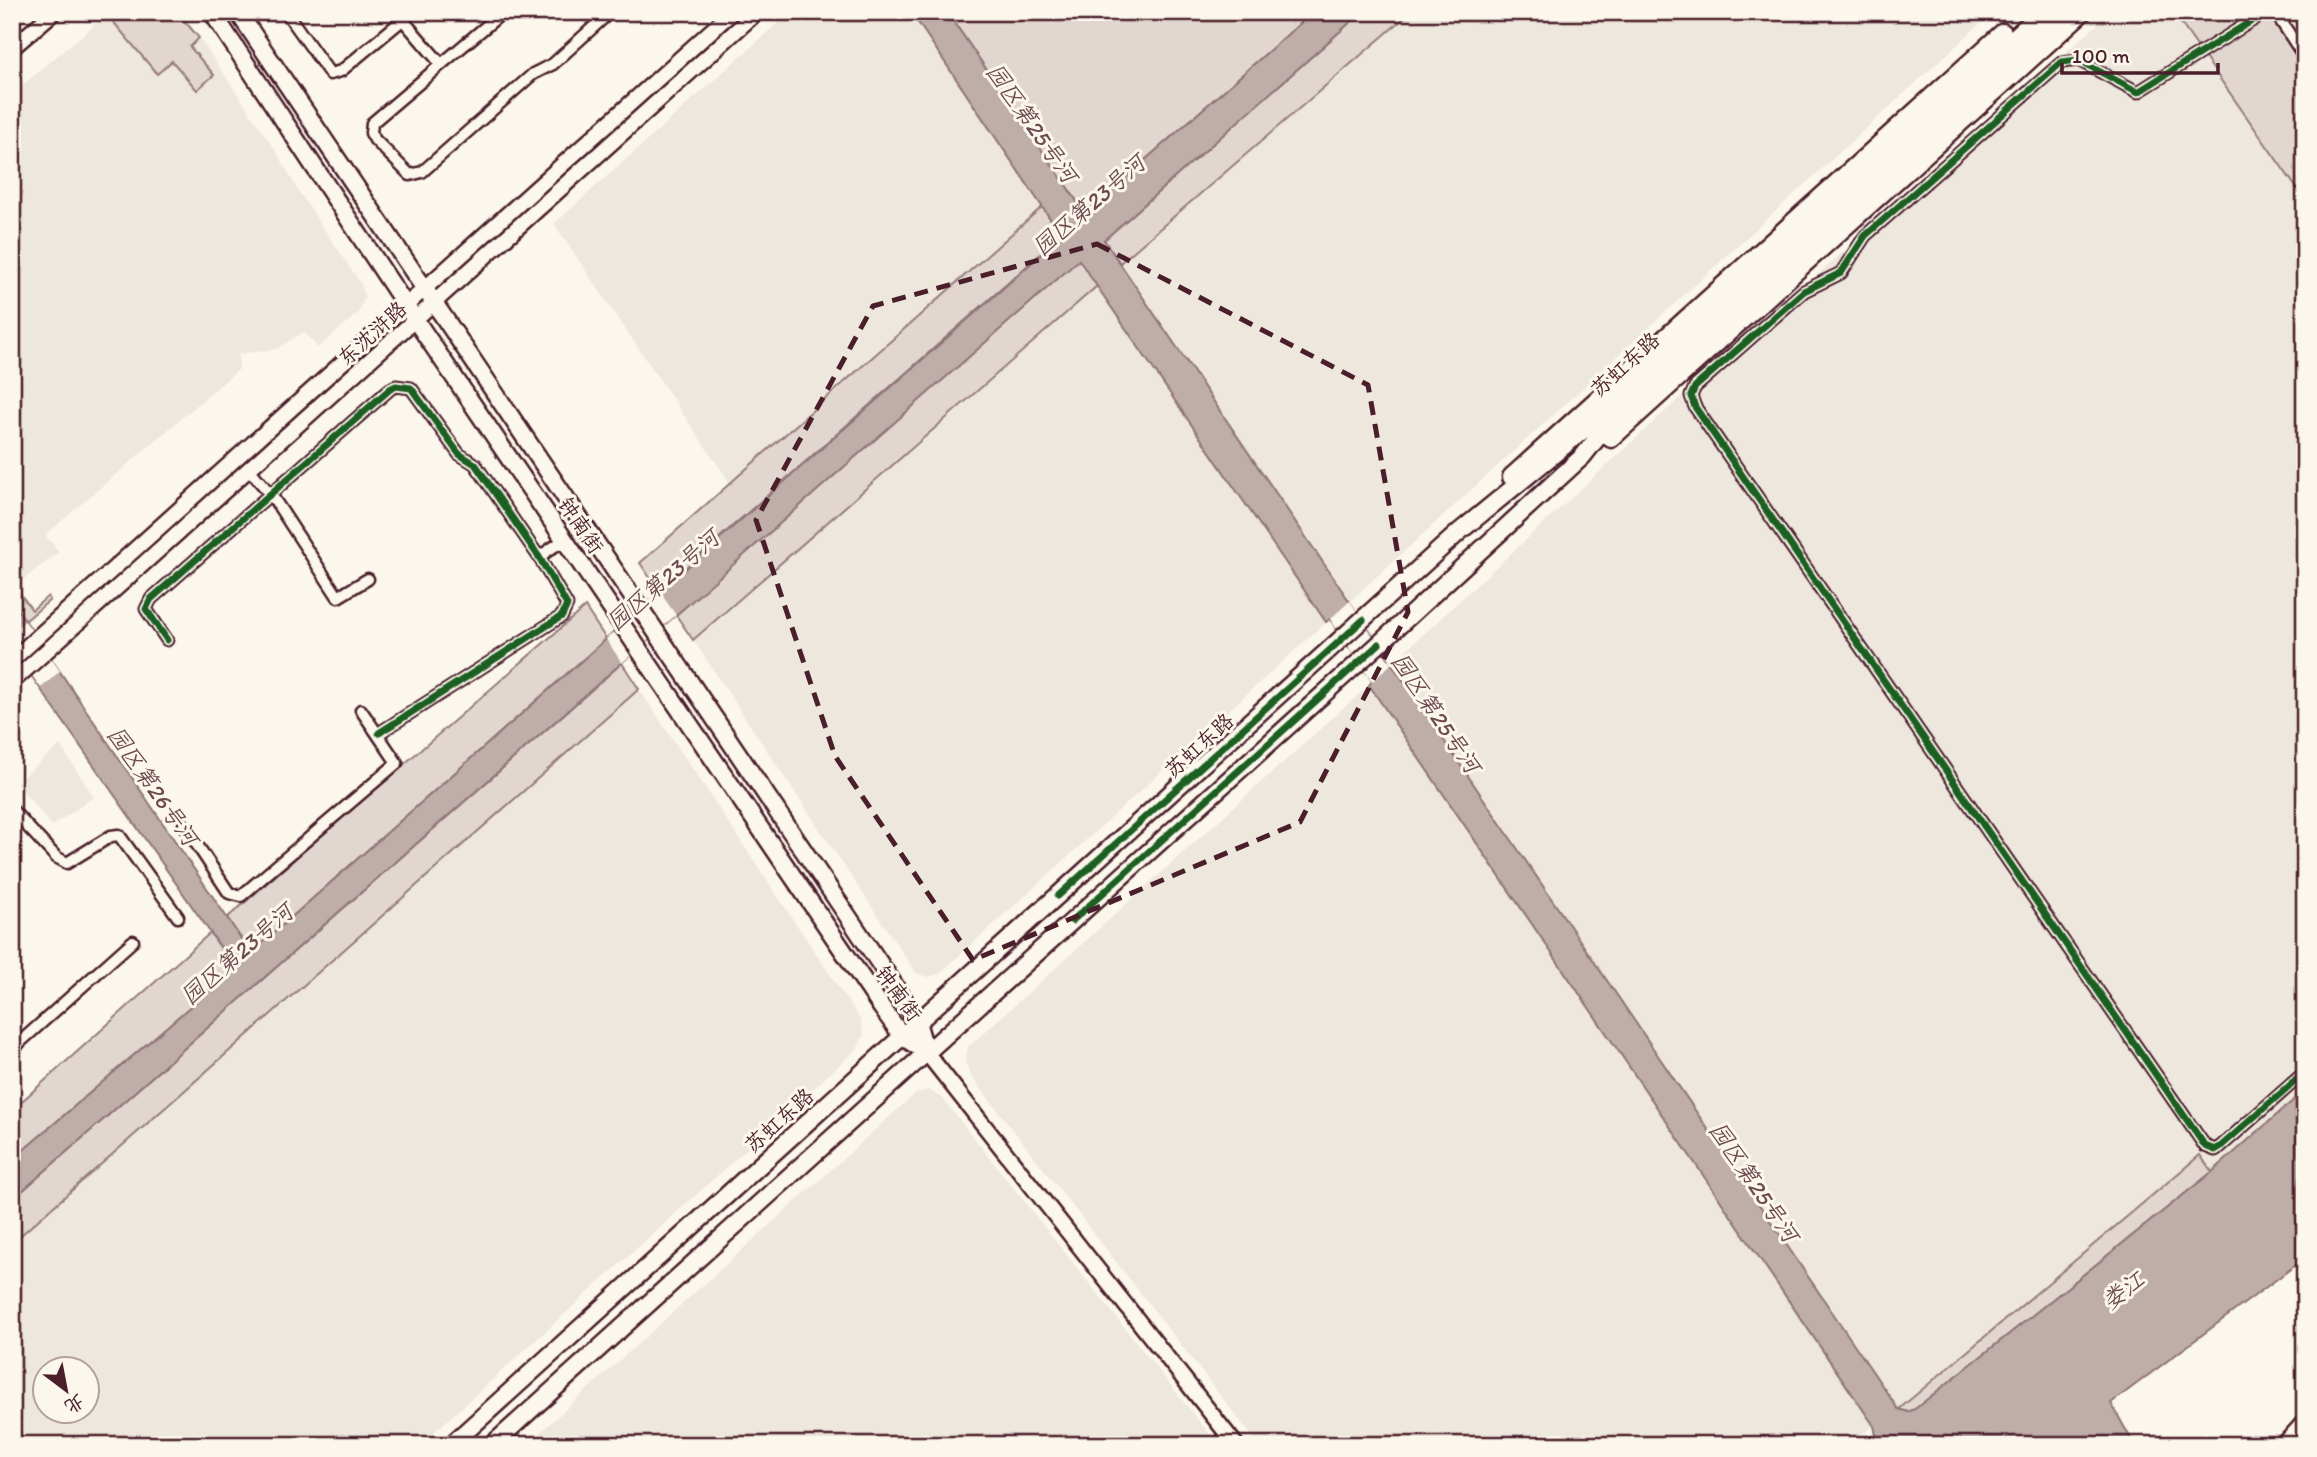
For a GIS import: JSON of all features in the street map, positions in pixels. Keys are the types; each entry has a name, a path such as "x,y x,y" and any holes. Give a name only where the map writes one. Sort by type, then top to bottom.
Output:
{"highway":[{"path":"2286,1445 2305,1424"},
{"path":"2292,1445 2305,1433"}],"main road":[{"path":"12,48 54,12"},
{"name":"钟南街","path":"212,12 416,321 624,623 902,1036 926,1052 1236,1445"},
{"name":"钟南街","path":"238,12 917,1022 926,1052"},
{"name":"东沈浒路","path":"15,658 732,12"},
{"name":"东沈浒路","path":"12,682 757,12"},
{"path":"1459,532 1489,496 2026,12"},
{"name":"苏虹东路","path":"492,1445 1379,645 1583,456 1602,432 1935,118 2042,12"},
{"name":"苏虹东路","path":"451,1445 1459,532 1597,418 1935,118 2061,12"},
{"path":"1583,456 1608,441 2083,12"}],"street":[{"path":"286,12 330,74 341,71 412,12"},
{"path":"503,12 375,119 371,128 375,140 410,175 422,172 533,74 553,64 610,12"},
{"path":"2266,12 2138,92 2078,60 2062,62 1865,236 1841,273 1804,291 1695,387 1691,396 1695,407 2205,1146 2215,1150 2220,1147 2305,1073"},
{"path":"2275,12 2305,58"},
{"path":"403,20 440,64"},
{"path":"167,640 148,614 147,604 390,389 405,386 411,388 459,454 475,464 539,557 567,605 562,616 379,733"},
{"path":"250,470 272,496 338,597 368,579"},
{"path":"539,557 565,539"},
{"path":"184,825 229,893 232,896 241,895 397,763 361,710"},
{"path":"12,810 56,857 67,863 111,836 119,835 178,917"},
{"path":"12,1068 15,1049 19,1043 133,941"}],"highlighted area":[{"path":"1097,244 1368,385 1408,612 1300,822 973,960 835,756 756,520 873,306"}],"shaded area":[{"path":"102,12 182,12 278,154 297,189 361,284 365,297 358,313 318,348 304,332 276,349 239,354 239,369 45,535 59,552 15,586 12,582 12,94 105,16"},
{"path":"105,12 177,12 199,38 190,47 214,75 197,90 172,61 157,74"},
{"path":"790,12 911,12 1042,207 730,483 554,224"},
{"path":"947,12 1313,12 1085,213"},
{"path":"1362,12 1411,12 1120,263 1104,240"},
{"path":"1411,12 1993,12 1350,601 1120,263"},
{"path":"2111,12 2173,12 2305,200 2305,1090 2212,1172 2200,1156 1899,1409 1391,664 1682,396"},
{"path":"2173,12 2269,12 2305,68 2305,200"},
{"path":"1042,207 1062,235 659,591 640,563"},
{"path":"1079,259 1097,286 693,640 676,615"},
{"path":"1097,286 1326,622 939,974 928,977 916,973 693,640"},
{"path":"12,582 32,610 48,596 50,600 25,621 12,601"},
{"path":"585,607 606,639 251,953 227,918"},
{"path":"622,663 639,689 12,1243 12,1200"},
{"path":"1369,685 1874,1426 1845,1445 1259,1445 971,1076 965,1062 968,1047"},
{"path":"639,689 861,1021 864,1035 857,1049 420,1445 12,1445 12,1243"},
{"path":"60,745 94,797 52,826 16,783"},
{"path":"210,933 235,968 12,1160 12,1110"},
{"path":"928,1090 942,1098 1218,1445 526,1445 915,1094"},
{"path":"2200,1155 2212,1172 1915,1409 1908,1412 1899,1409"}],"water":[{"path":"911,12 947,12 1085,213 1313,12 1362,12 1104,240 1898,1409 1908,1412 1915,1409 2212,1172 2305,1090 2305,1258 2111,1403 2131,1439 2127,1445 1866,1445 1876,1435 1874,1426 1369,685 1372,681 1330,619 1326,622 1079,260 12,1200 12,1160 235,968 12,648 12,601 251,953 1062,236"}],"pier":[{"path":"659,591 676,615 622,663 606,639"},
{"path":"1350,601 1391,664 1372,682 1330,619"},
{"path":"25,621 60,671 41,688 12,648 12,631"}],"cycle path":[{"path":"2266,12 2138,92 2078,60 2062,62 1865,236 1841,273 1804,291 1695,387 1691,396 1695,407 2205,1146 2215,1150 2220,1147 2305,1072"},
{"path":"167,640 146,609 151,599 390,389 396,386 411,388 459,454 475,464 539,557 567,605 562,616 379,733"},
{"path":"1058,896 1363,620"},
{"path":"1072,921 1379,644"}],"water label":[{"name":"园区第25号河","path":"1032,123"},
{"name":"园区第23号河","path":"1089,205"},
{"name":"园区第23号河","path":"663,580"},
{"name":"园区第25号河","path":"1436,713"},
{"name":"园区第26号河","path":"153,786"},
{"name":"园区第23号河","path":"237,954"},
{"name":"园区第25号河","path":"1754,1182"},
{"name":"娄江","path":"2123,1290"}]}
